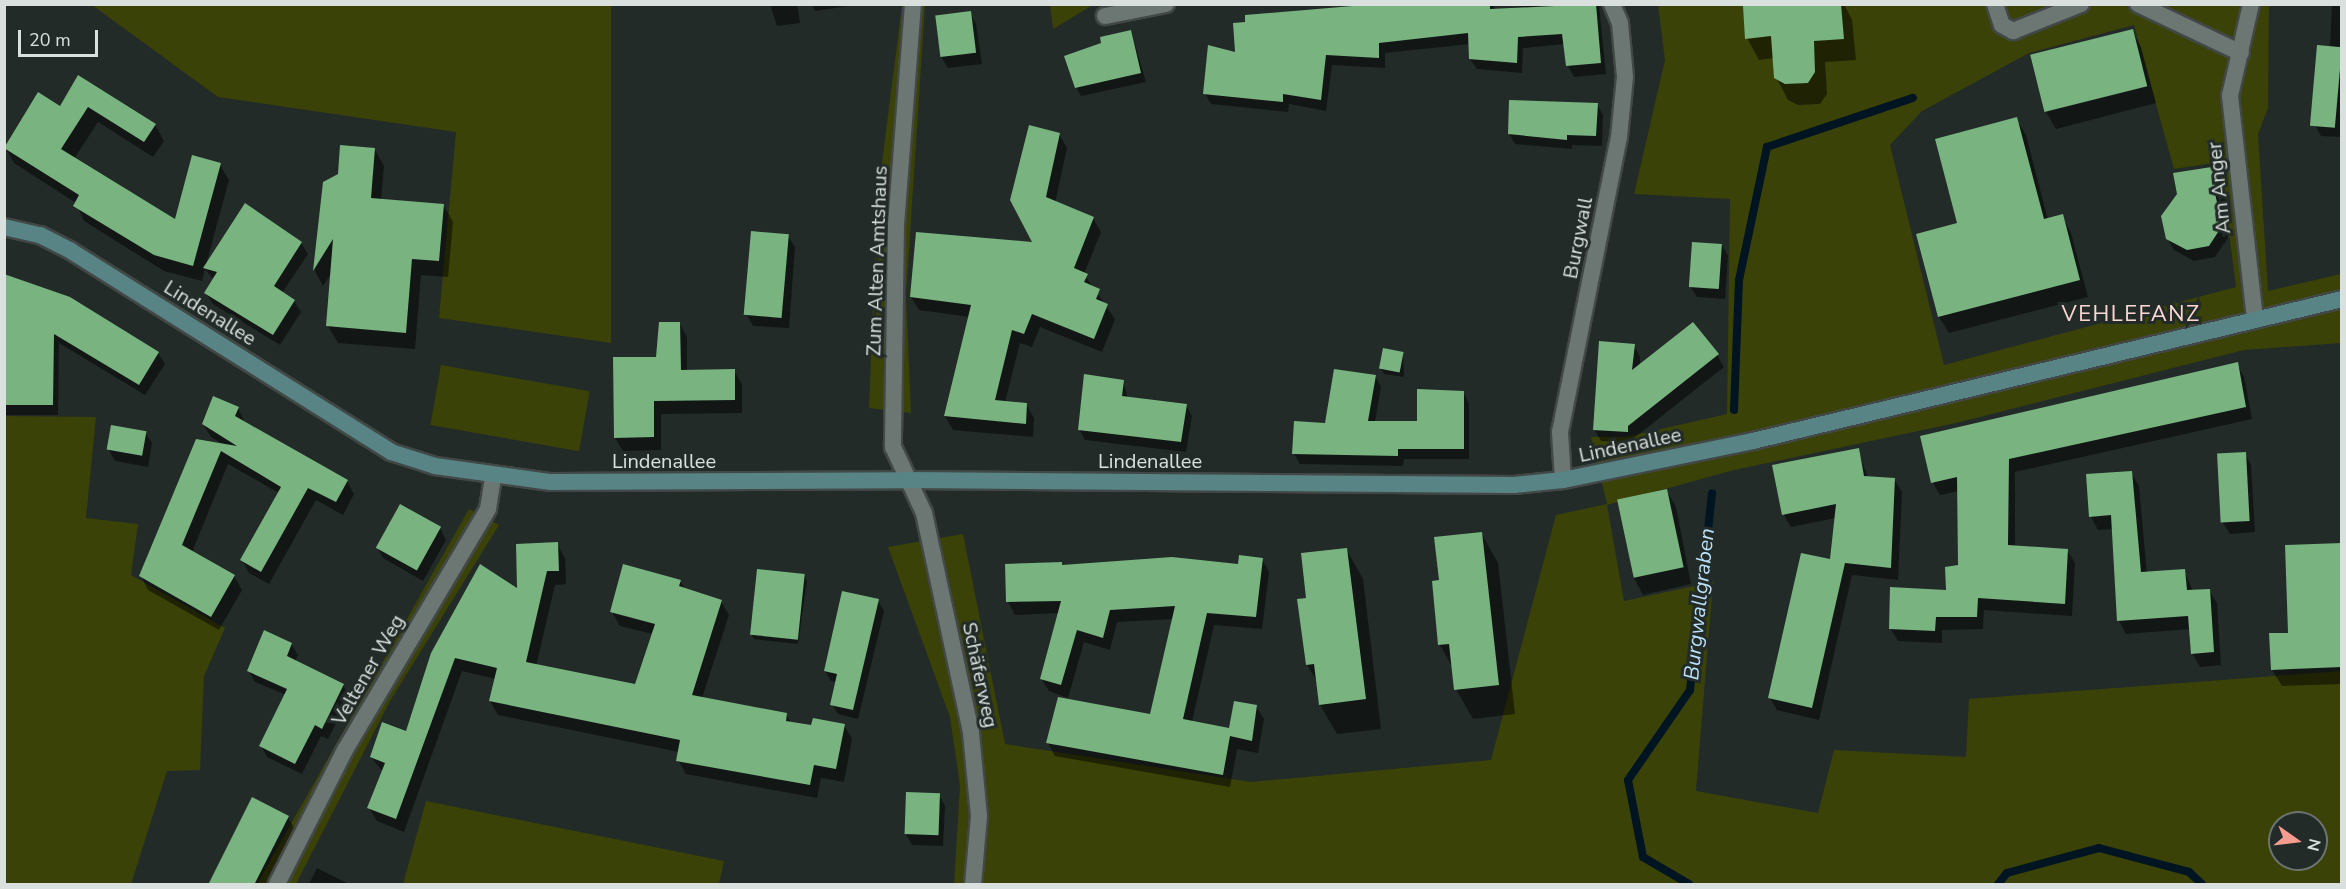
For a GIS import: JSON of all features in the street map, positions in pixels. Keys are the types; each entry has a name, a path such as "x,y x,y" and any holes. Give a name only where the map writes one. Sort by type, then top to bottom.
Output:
{"main road":[{"name":"Lindenallee","path":"4,227 40,235 71,251 391,452 435,466 494,477 551,482 908,480 1514,485 1563,480 1765,438 2342,299"}],"street":[{"name":"Zum Alten Amtshaus","path":"908,480 893,447 896,224 913,4"},
{"path":"1105,16 1166,4"},
{"name":"Burgwall","path":"1563,480 1560,432 1619,137 1625,77 1620,23 1612,4"},
{"path":"1995,4 2002,25 2013,32 2081,4"},
{"path":"2138,4 2241,53"},
{"name":"Am Anger","path":"2250,4 2230,96 2255,320"},
{"name":"Veltener Weg","path":"277,885 345,750 488,509 494,477"},
{"name":"Schäferweg","path":"908,480 924,513 971,733 979,816 973,885"}],"green space":[{"path":"92,5 611,5 611,343 439,318 456,132 218,97"},
{"path":"902,5 925,5 906,296 911,413 869,408 877,202"},
{"path":"1050,5 1091,6 1053,29"},
{"path":"1658,5 2269,5 2268,108 2258,134 2268,291 2341,274 2341,343 2244,350 1956,423 1734,470 1607,505 1624,601 1713,582 1696,791 1818,813 1834,750 1966,757 1969,699 2341,671 2341,884 954,884 960,786 950,717 888,547 963,534 1005,744 1251,782 1491,760 1556,515 1607,504 1591,437 1626,437 1727,414 1730,199 1634,194 1665,60","holes":["2134,25 2174,169 2220,162 2236,287 1944,365 1890,145 1922,111 2029,53"]},
{"path":"441,365 590,391 579,451 430,425"},
{"path":"5,416 96,417 86,518 138,524 131,575 225,628 204,676 200,770 167,771 131,884 5,884"},
{"path":"469,509 499,525 390,701 296,884 257,884"},
{"path":"426,801 724,861 719,884 403,884"}],"building":[{"path":"1376,4 1490,4 1490,9 1596,4 1601,63 1566,66 1562,34 1518,37 1517,63 1469,59 1468,33 1379,43 1379,58 1326,55 1321,100 1283,94 1283,102 1203,94 1208,45 1235,52 1233,23 1245,22 1245,15"},
{"path":"1841,4 1844,39 1814,41 1815,72 1808,83 1785,84 1774,78 1771,36 1745,39 1743,6"},
{"path":"971,11 976,53 940,57 935,15"},
{"path":"2133,29 2147,86 2044,112 2030,55"},
{"path":"1131,30 1141,73 1075,88 1064,56 1101,43 1100,37"},
{"path":"2317,45 2342,47 2335,128 2310,126"},
{"path":"78,75 156,124 144,142 88,107 61,149 175,219 192,155 221,163 193,266 154,255 73,206 79,195 4,148 38,92 60,106"},
{"path":"1509,100 1598,103 1596,136 1567,135 1567,140 1508,134"},
{"path":"2017,117 2044,219 2063,214 2080,280 1938,317 1916,234 1957,223 1935,139"},
{"path":"1029,125 1060,133 1046,197 1094,217 1074,268 1088,274 1084,282 1100,289 1096,299 1108,304 1094,339 1032,314 1024,334 1012,330 995,400 1027,403 1026,424 944,416 971,305 910,297 916,232 1032,242 1010,200"},
{"path":"340,145 375,148 371,198 444,204 439,261 412,259 406,333 326,326 333,239 313,271 323,182 338,174"},
{"path":"2218,166 2223,191 2215,193 2222,226 2209,246 2187,250 2166,239 2161,216 2177,194 2173,173"},
{"path":"245,203 302,242 274,286 295,300 273,335 204,293 217,272 203,268"},
{"path":"751,231 789,234 782,318 744,315"},
{"path":"1692,242 1722,244 1719,289 1689,287"},
{"path":"4,274 70,297 159,352 139,385 54,334 53,405 4,405"},
{"path":"659,322 680,322 681,370 735,369 735,400 654,401 654,437 614,438 613,357 656,357"},
{"path":"1693,322 1719,354 1628,426 1628,432 1593,430 1599,341 1635,344 1632,370"},
{"path":"1383,348 1404,352 1400,373 1379,369"},
{"path":"2238,362 2246,407 2009,459 2008,545 2068,549 2065,604 1978,598 1977,617 1936,617 1935,631 1889,629 1890,587 1946,590 1945,567 1958,565 1957,477 1931,483 1920,436"},
{"path":"1334,369 1376,375 1368,421 1417,421 1417,389 1464,391 1464,449 1398,449 1398,456 1292,454 1294,421 1325,423"},
{"path":"1084,374 1124,380 1122,396 1187,404 1181,442 1078,430"},
{"path":"213,396 239,407 235,416 348,480 336,502 308,488 261,572 240,560 281,487 221,451 182,545 235,575 211,617 139,576 196,439 237,446 202,424"},
{"path":"111,425 146,431 142,456 107,450"},
{"path":"1859,448 1864,476 1895,478 1891,568 1845,563 1812,708 1768,698 1801,553 1830,559 1836,504 1782,515 1772,465"},
{"path":"2246,452 2250,521 2221,522 2217,454"},
{"path":"2132,471 2141,572 2185,569 2187,590 2210,589 2214,652 2191,654 2188,616 2117,621 2111,515 2089,517 2086,474"},
{"path":"1667,489 1684,567 1634,578 1617,500"},
{"path":"400,504 441,527 417,571 376,548"},
{"path":"1482,532 1499,685 1454,690 1449,644 1438,645 1432,581 1439,580 1434,537"},
{"path":"558,542 559,571 547,571 526,662 635,684 655,624 610,612 623,564 681,580 679,586 722,600 692,695 787,713 786,721 811,725 813,718 845,724 836,769 814,765 810,785 676,761 680,740 489,701 497,668 455,658 396,819 367,808 385,763 370,757 382,722 406,731 431,653 480,564 517,588 516,544"},
{"path":"2342,543 2342,667 2271,670 2269,633 2288,633 2285,545"},
{"path":"1347,548 1366,699 1319,705 1314,664 1306,665 1297,599 1306,598 1301,553"},
{"path":"1239,555 1263,558 1256,617 1207,613 1183,719 1229,728 1234,701 1257,705 1252,741 1230,736 1223,775 1046,743 1058,697 1150,714 1175,606 1110,610 1103,638 1077,630 1061,685 1040,679 1061,601 1006,602 1005,564 1062,562 1062,565 1172,557 1238,564"},
{"path":"757,569 805,574 798,640 750,635"},
{"path":"842,591 879,599 853,710 830,705 837,674 824,671"},
{"path":"264,630 292,643 287,656 344,684 322,729 315,725 295,764 259,746 287,689 247,671"},
{"path":"906,792 940,793 939,835 905,834"},
{"path":"252,797 289,816 254,885 208,885"}],"waterway":[{"name":"Burgwallgraben","path":"1734,410 1739,280 1767,147 1913,98"},
{"name":"Burgwallgraben","path":"1689,884 1643,857 1628,780 1690,690 1712,493"},
{"name":"Burgwallgraben","path":"1998,884 2007,873 2099,848 2189,872 2202,884"}],"district":[{"name":"VEHLEFANZ","path":"2131,315"}]}
